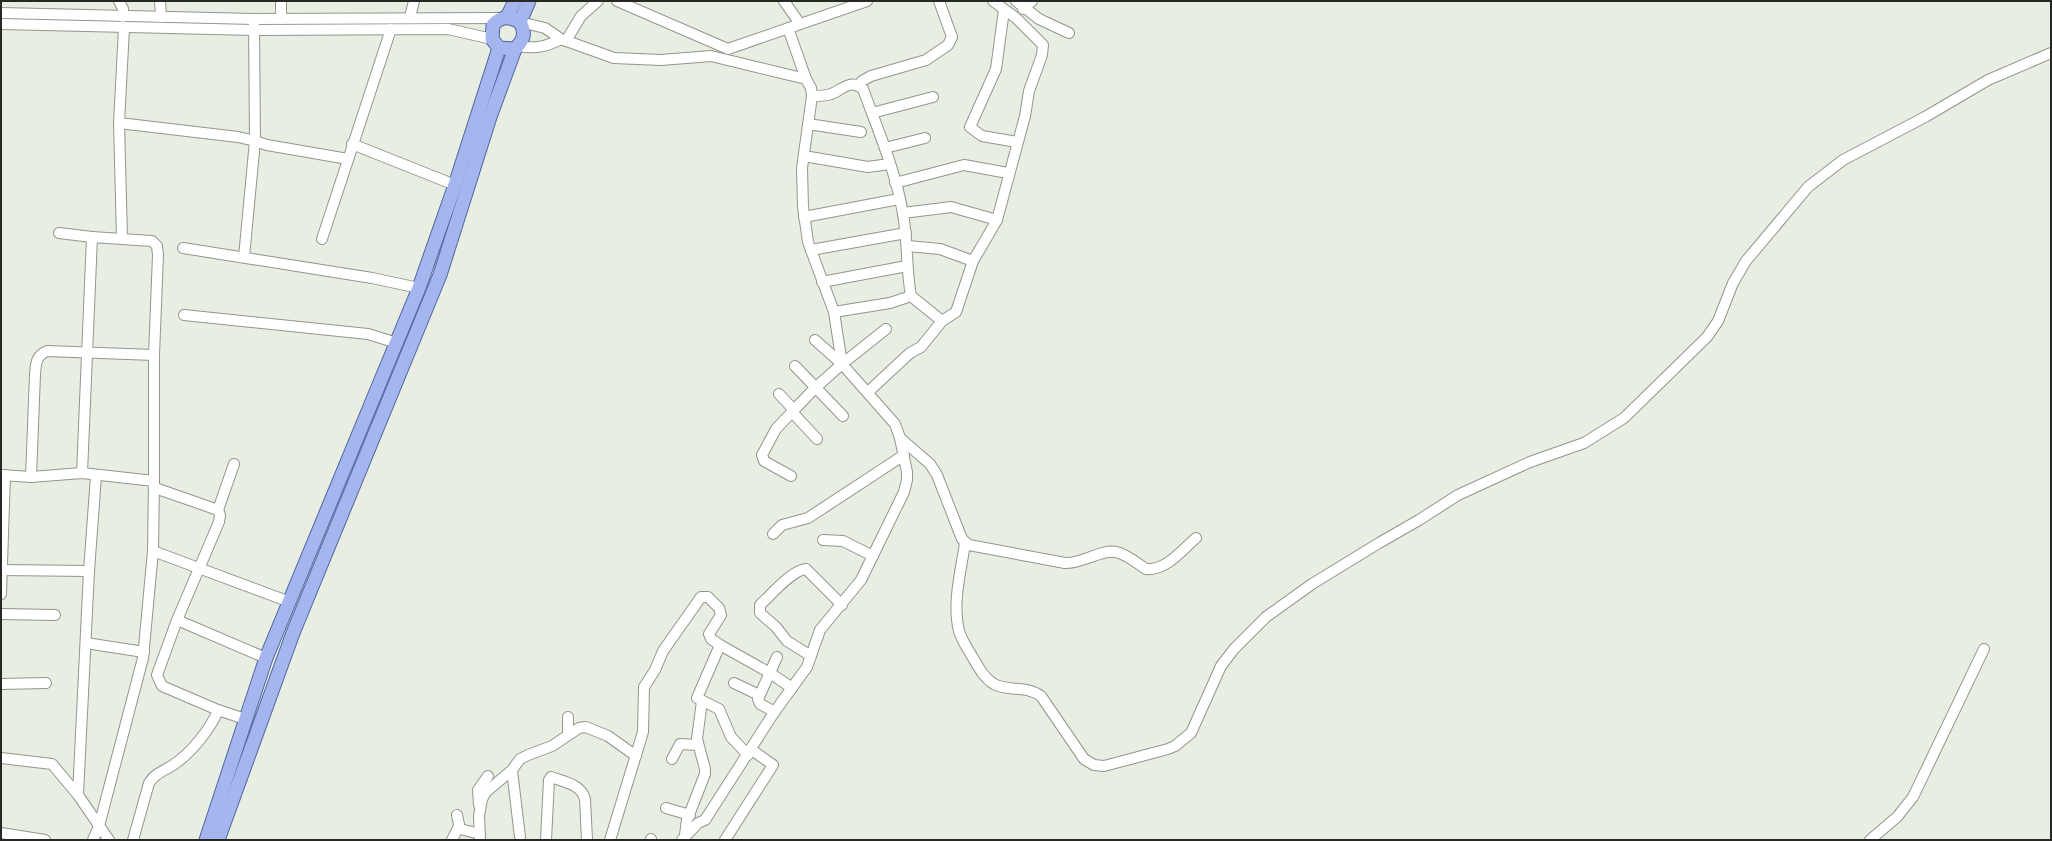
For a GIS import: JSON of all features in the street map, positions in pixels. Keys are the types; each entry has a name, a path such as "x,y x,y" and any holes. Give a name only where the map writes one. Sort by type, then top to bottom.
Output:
{"main road":[{"path":"510,19 515,1"},
{"path":"206,840 266,658 419,288 455,185 495,44 493,25 510,19 528,1"},
{"path":"218,840 293,633 440,275 490,117 517,48 524,36 510,19"},
{"path":"495,44 517,48"}],"street":[{"path":"119,1 123,8 123,17"},
{"path":"160,1 161,17"},
{"path":"281,1 281,19"},
{"path":"410,18 414,1"},
{"path":"517,48 549,46 563,40 581,16 598,1"},
{"path":"617,1 728,49"},
{"path":"784,1 800,24"},
{"path":"1,12 123,17 254,19 510,19 545,28 563,40 614,58 661,60 711,56 867,1"},
{"path":"812,96 831,94 871,76 926,60 948,45 951,40 951,33 939,1"},
{"path":"868,392 910,353 921,347 942,321 956,312 973,261 997,220 1016,142 1026,112 1030,85 1042,55 1044,45 1040,39 993,1"},
{"path":"1016,1 1038,19 1070,33"},
{"path":"1023,8 1032,1"},
{"path":"1004,10 1001,47 996,69 970,127 982,136 1016,142"},
{"path":"244,257 255,141 254,19"},
{"path":"1,24 254,30 448,29 495,44"},
{"path":"122,238 119,123 124,28"},
{"path":"788,28 806,79 811,88 812,96 802,168 804,217 808,242 834,312 842,364"},
{"path":"322,240 352,144 391,29"},
{"path":"740,45 744,64"},
{"path":"900,438 930,464 937,475 962,539 965,543 956,609 957,621 962,640 986,678 995,684 1007,688 1031,690 1041,696 1084,759 1094,766 1104,766 1168,749 1175,746 1190,733 1224,661 1266,617 1312,584 1458,495 1530,462 1584,443 1624,418 1707,337 1718,320 1733,283 1746,261 1808,187 1843,160 1925,117 1988,80 2051,52"},
{"path":"711,56 806,79"},
{"path":"853,85 863,89 884,148 903,213 904,233 908,246 907,266 911,296 942,321"},
{"path":"872,113 933,98"},
{"path":"119,123 238,137 267,145 348,159"},
{"path":"808,124 861,132"},
{"path":"884,148 925,138"},
{"path":"352,144 455,185"},
{"path":"804,156 868,167 888,164"},
{"path":"895,184 964,165 1008,173"},
{"path":"804,217 898,200"},
{"path":"903,213 950,207 997,220"},
{"path":"59,233 152,241 157,246 154,355 154,551 144,652 99,826 93,840"},
{"path":"811,250 904,233"},
{"path":"82,473 92,294 92,237"},
{"path":"908,246 940,249 973,261"},
{"path":"183,248 372,278 419,288"},
{"path":"822,282 907,266"},
{"path":"834,312 890,303 911,296"},
{"path":"184,315 368,334 397,343"},
{"path":"791,476 764,461 762,455 776,429 815,388 886,328"},
{"path":"684,838 698,823 705,820 750,753 775,712 807,667 820,630 861,580 904,492 907,472 900,438 895,424 842,364 815,340"},
{"path":"31,477 36,361 40,355 47,351 154,355"},
{"path":"795,366 843,416"},
{"path":"779,394 817,439"},
{"path":"773,534 782,525 808,518 904,455"},
{"path":"234,464 218,510 220,514 219,522 177,620 158,670 158,681 162,686 218,710 245,719"},
{"path":"1,594 3,475 31,477 82,473 154,484 218,510"},
{"path":"78,795 96,476"},
{"path":"965,543 1065,563 1079,562 1105,553 1116,552 1146,569 1151,569 1162,566 1196,538"},
{"path":"823,540 842,541 873,556"},
{"path":"154,551 290,602"},
{"path":"811,656 784,639 776,627 760,613 760,605 800,570 806,569 842,605"},
{"path":"1,570 90,571"},
{"path":"610,840 643,732 644,687 656,670 663,651 701,597 708,597 721,612 720,619 709,634 711,639 770,673 792,688"},
{"path":"1,614 55,615"},
{"path":"177,620 266,658"},
{"path":"86,643 144,652"},
{"path":"720,645 697,695 698,700 719,709 731,737 750,753 773,765 725,840"},
{"path":"1870,840 1897,817 1913,798 1984,649"},
{"path":"775,712 760,704 758,699 777,657"},
{"path":"1,684 46,683"},
{"path":"734,683 759,695"},
{"path":"684,838 686,826 705,774 697,734 702,701"},
{"path":"133,840 149,783 154,775 182,758 210,727 218,710"},
{"path":"568,717 568,735"},
{"path":"479,816 482,799 486,792 512,770 520,759 552,746 579,728 586,727 608,736 636,756"},
{"path":"672,759 680,744 698,745"},
{"path":"1,758 52,764 78,795 109,840"},
{"path":"512,770 520,837"},
{"path":"457,815 459,826 462,830 480,837 478,790 488,776"},
{"path":"546,840 550,778 577,787 583,793 585,799 587,840"},
{"path":"666,808 690,815"},
{"path":"452,840 459,826"},
{"path":"1,832 45,840"}]}
